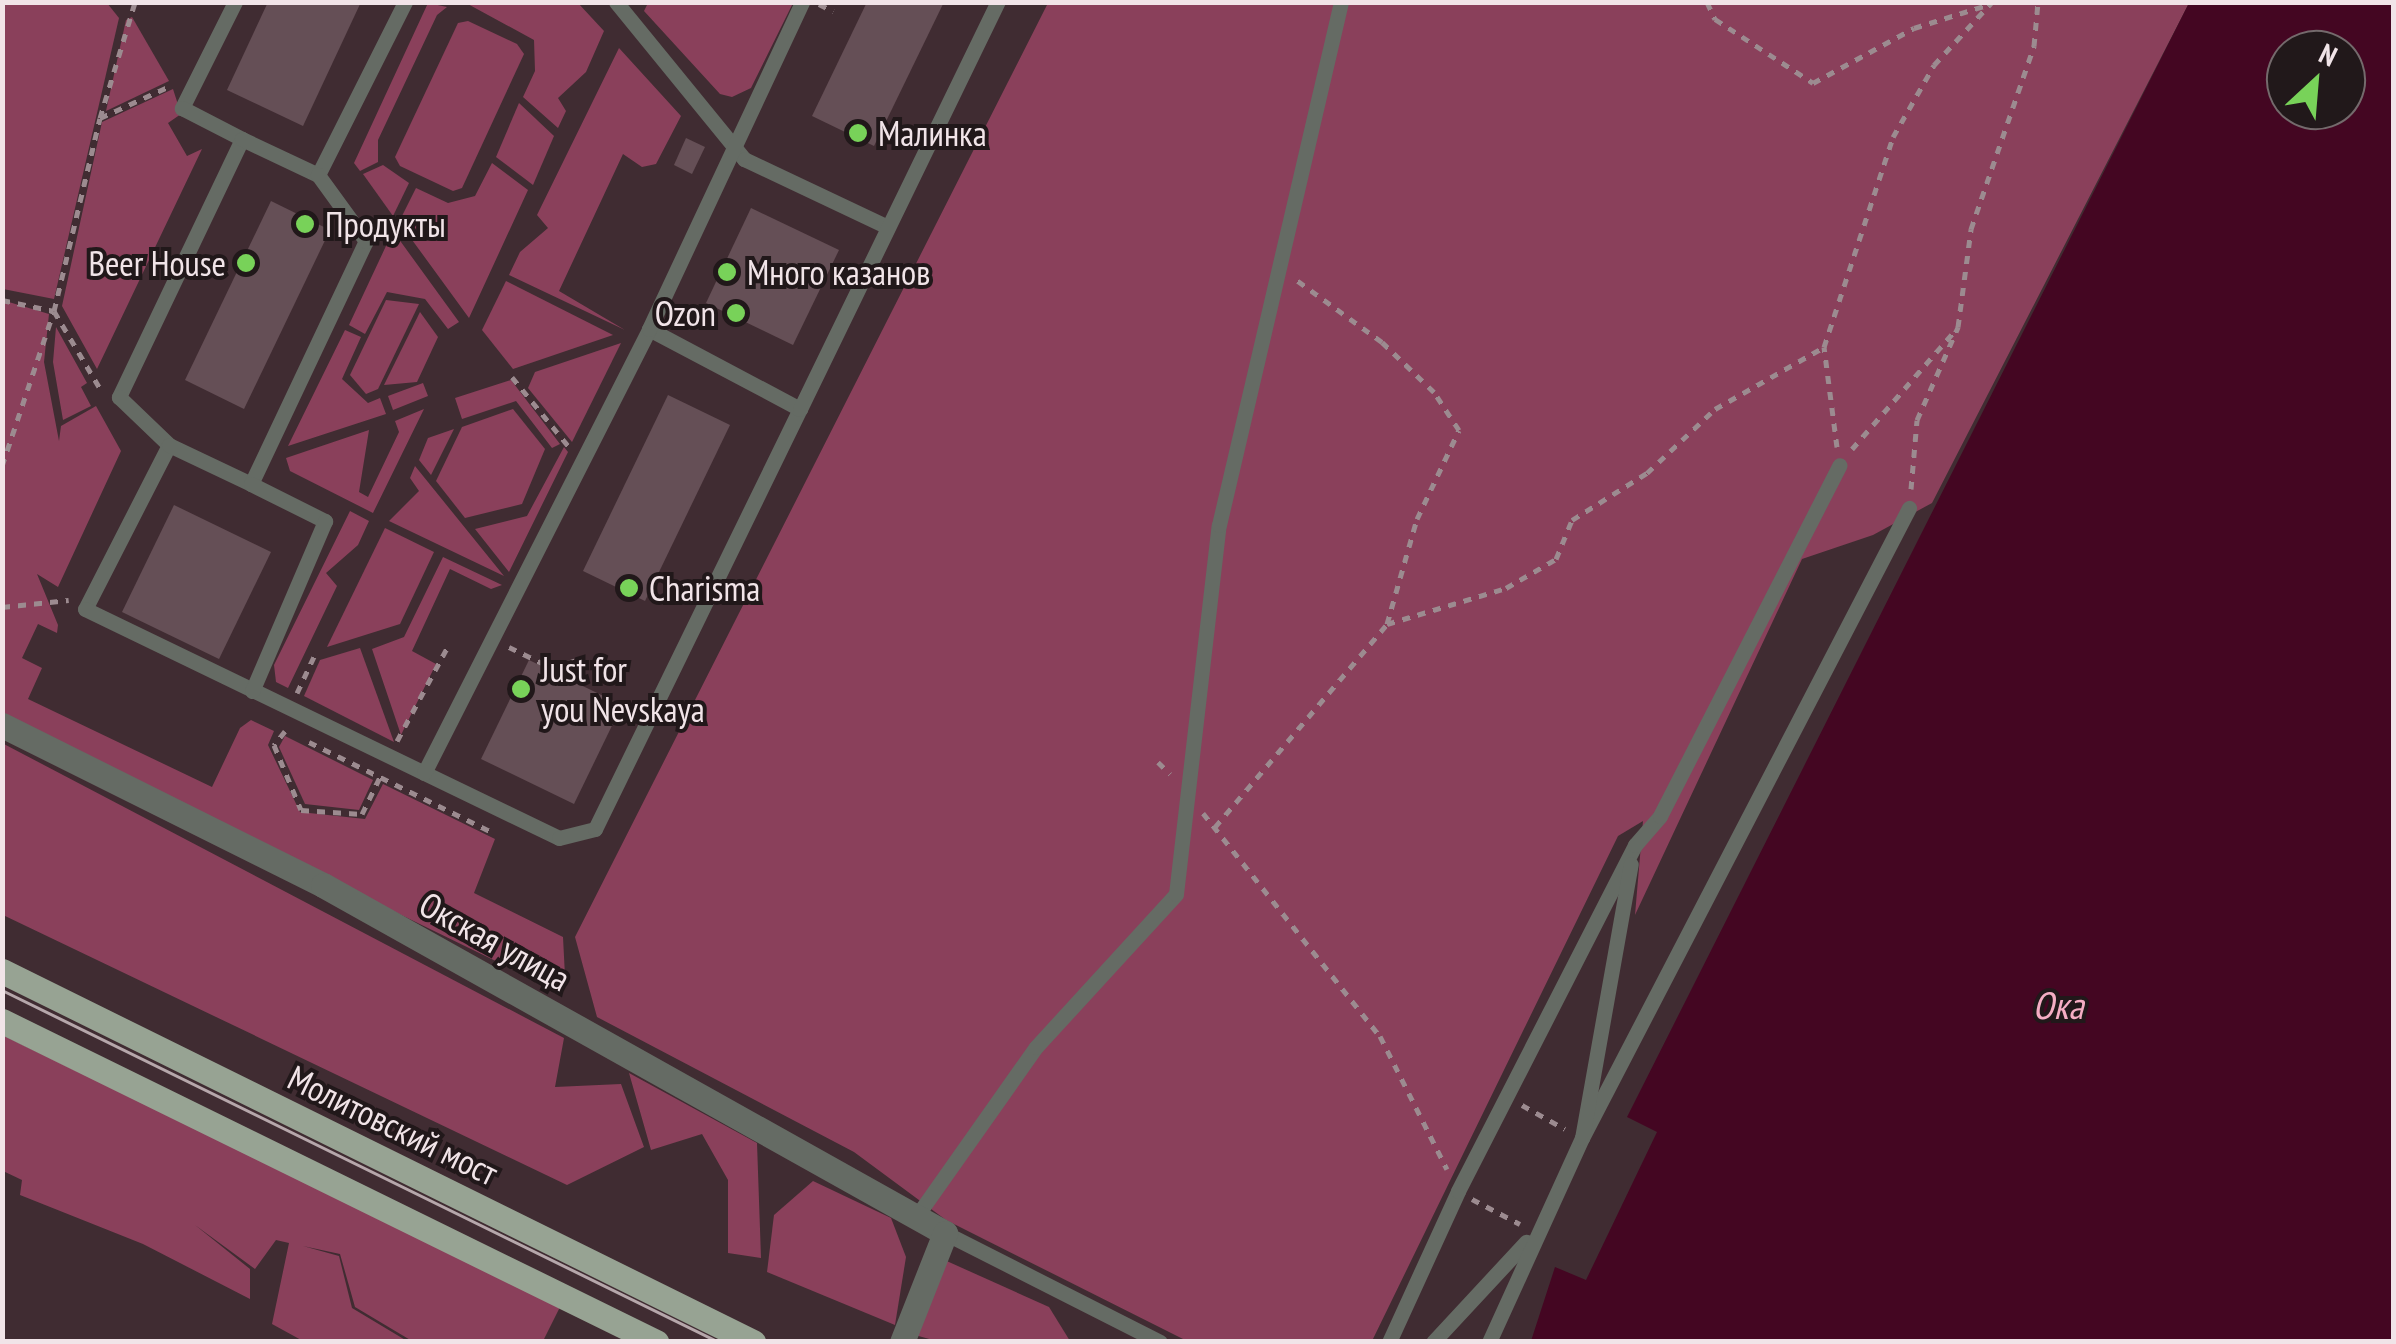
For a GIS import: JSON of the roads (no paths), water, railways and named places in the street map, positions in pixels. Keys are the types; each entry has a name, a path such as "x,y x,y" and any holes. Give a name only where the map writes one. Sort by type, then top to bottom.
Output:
{"main road":[{"name":"Молитовский мост","path":"2,971 753,1342"},
{"path":"2,1021 656,1342"}],"street":[{"name":"Окская улица","path":"2,725 324,885 945,1233"},
{"path":"902,1342 945,1233"}],"lane":[{"path":"236,2 182,108 318,175 366,241 251,484"},
{"path":"318,175 405,2"},
{"path":"616,2 730,146 888,227"},
{"path":"424,774 649,329 730,146 802,2"},
{"path":"169,445 84,610 559,838 595,828 998,2"},
{"path":"916,1217 1036,1047 1176,894 1191,798 1219,525 1284,270 1341,2"},
{"path":"242,139 119,397 169,445 325,521 252,691"},
{"path":"649,329 800,409"},
{"path":"1389,1342 1458,1192 1634,845 1660,816 1840,465"},
{"path":"1490,1342 1535,1232 1582,1138 1909,508"},
{"path":"1582,1138 1634,845"},
{"path":"1434,1342 1535,1232"},
{"path":"945,1233 1160,1342"}],"water":[{"name":"Ока","path":"2189,3 2393,3 2393,1341 1531,1341 1555,1267 1586,1280 1657,1132 1627,1117"}],"tram line":[{"path":"2,990 719,1342"}],"place":[{"name":"Малинка","path":"858,133"},
{"name":"Продукты","path":"305,224"},
{"name":"Beer House","path":"246,263"},
{"name":"Много казанов","path":"727,272"},
{"name":"Ozon","path":"736,313"},
{"name":"Charisma","path":"629,588"},
{"name":"Just for you Nevskaya","path":"521,689"}]}
